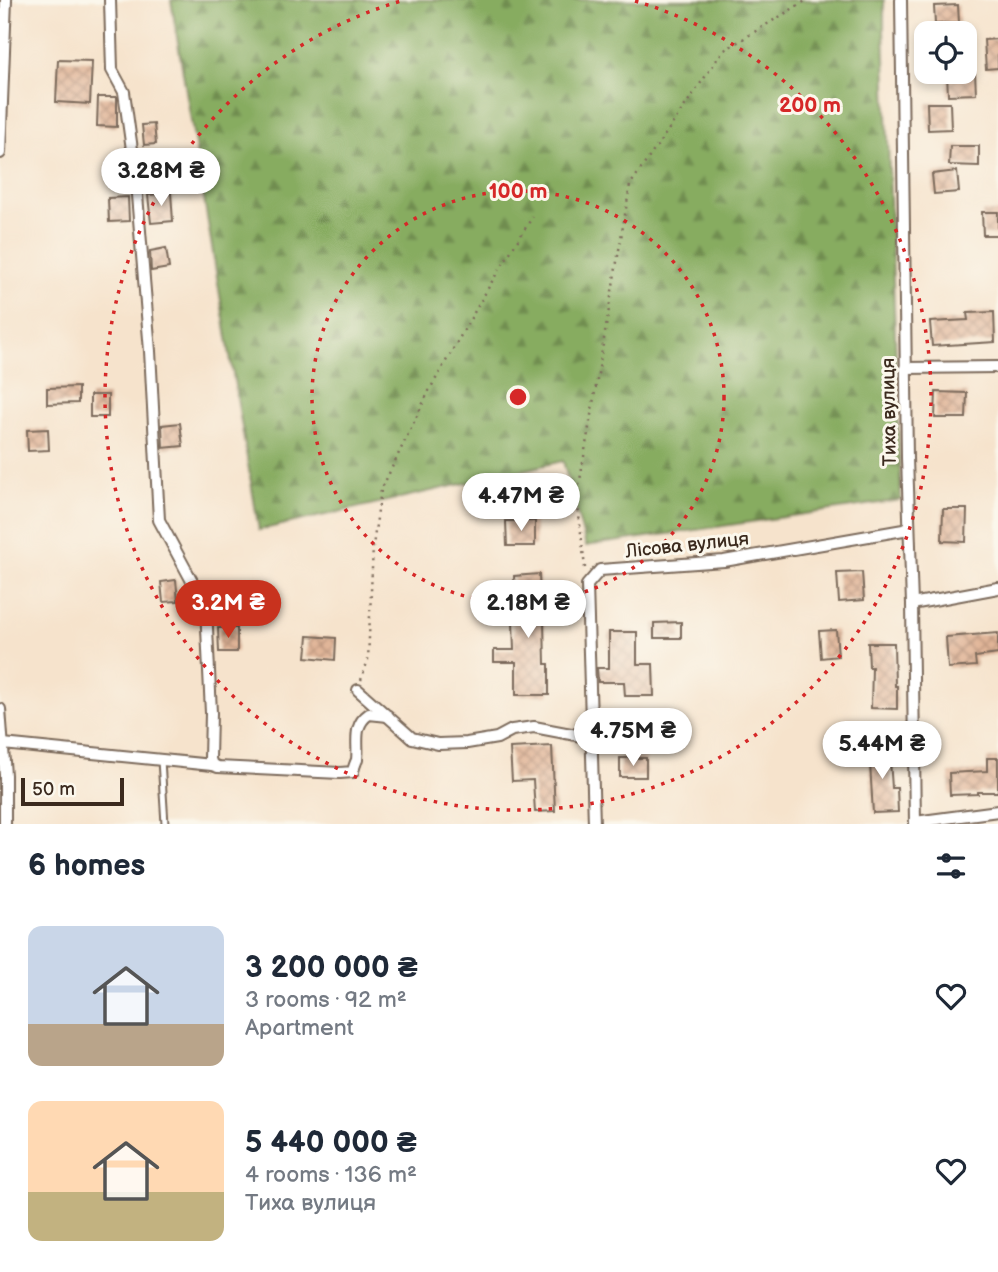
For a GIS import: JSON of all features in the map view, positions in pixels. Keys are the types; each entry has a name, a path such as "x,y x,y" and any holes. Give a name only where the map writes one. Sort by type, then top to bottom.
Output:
{"street":[{"path":"0,153 6,0"},
{"path":"110,0 111,70 124,92 135,171 150,351 159,520 206,607 212,765"},
{"name":"Тиха вулиця","path":"901,0 905,368 915,823"},
{"path":"905,368 998,368"},
{"name":"Лісова вулиця","path":"587,585 600,570 724,561 909,529"},
{"path":"587,585 594,824"},
{"path":"912,604 998,588"},
{"path":"358,690 412,738 438,744 487,740 512,730 534,727 592,738"},
{"path":"0,709 5,824"},
{"path":"3,744 218,767 353,772 361,720 369,714 388,716"},
{"path":"915,823 998,811"}],"lane":[{"path":"161,760 165,824"}],"path":[{"path":"587,585 577,498 629,185 723,51 807,0"},
{"path":"358,690 368,660 373,546 381,490 430,389 533,215"}],"green space":[{"path":"171,0 884,0 901,500 586,546 563,461 259,530"}],"building":[{"path":"958,5 959,21 935,21 934,6"},
{"path":"998,39 998,68 986,69 984,40"},
{"path":"58,60 92,61 90,104 56,102"},
{"path":"947,84 976,84 976,94 948,95"},
{"path":"98,97 117,97 117,127 97,126"},
{"path":"927,103 950,103 951,129 928,130"},
{"path":"154,124 156,144 144,145 142,125"},
{"path":"950,146 979,146 979,166 949,165"},
{"path":"957,171 959,192 934,194 932,174"},
{"path":"171,193 173,221 151,223 148,195"},
{"path":"128,197 129,221 109,222 108,198"},
{"path":"982,212 998,212 998,235 983,235"},
{"path":"166,248 169,268 151,271 150,251"},
{"path":"994,312 995,342 932,346 930,322 968,320 967,313"},
{"path":"78,387 78,403 47,404 47,388"},
{"path":"936,392 967,393 966,418 935,418"},
{"path":"90,395 108,395 108,417 90,417"},
{"path":"180,423 183,446 163,448 162,425"},
{"path":"48,429 49,450 28,451 27,430"},
{"path":"943,509 967,509 966,542 942,541"},
{"path":"506,521 535,521 535,546 507,546"},
{"path":"862,572 864,600 839,602 837,573"},
{"path":"539,574 545,664 549,664 549,695 516,695 516,662 494,662 494,650 514,650 513,622 517,622 514,576"},
{"path":"176,580 178,601 163,602 161,582"},
{"path":"681,622 681,638 654,638 654,623"},
{"path":"218,628 237,628 237,652 219,652"},
{"path":"836,630 838,656 821,658 819,631"},
{"path":"609,632 637,632 637,664 653,664 654,696 625,696 624,682 598,682 597,668 609,668"},
{"path":"998,633 998,654 975,657 976,666 948,668 946,637"},
{"path":"308,636 336,638 335,660 306,657"},
{"path":"868,643 894,643 897,709 871,708 872,667 869,667"},
{"path":"552,746 555,811 535,812 533,780 512,781 510,748"},
{"path":"889,746 892,788 897,788 898,812 873,813 869,747"},
{"path":"620,758 646,758 646,777 620,777"},
{"path":"987,758 998,758 998,792 950,795 949,773 987,771"}]}
